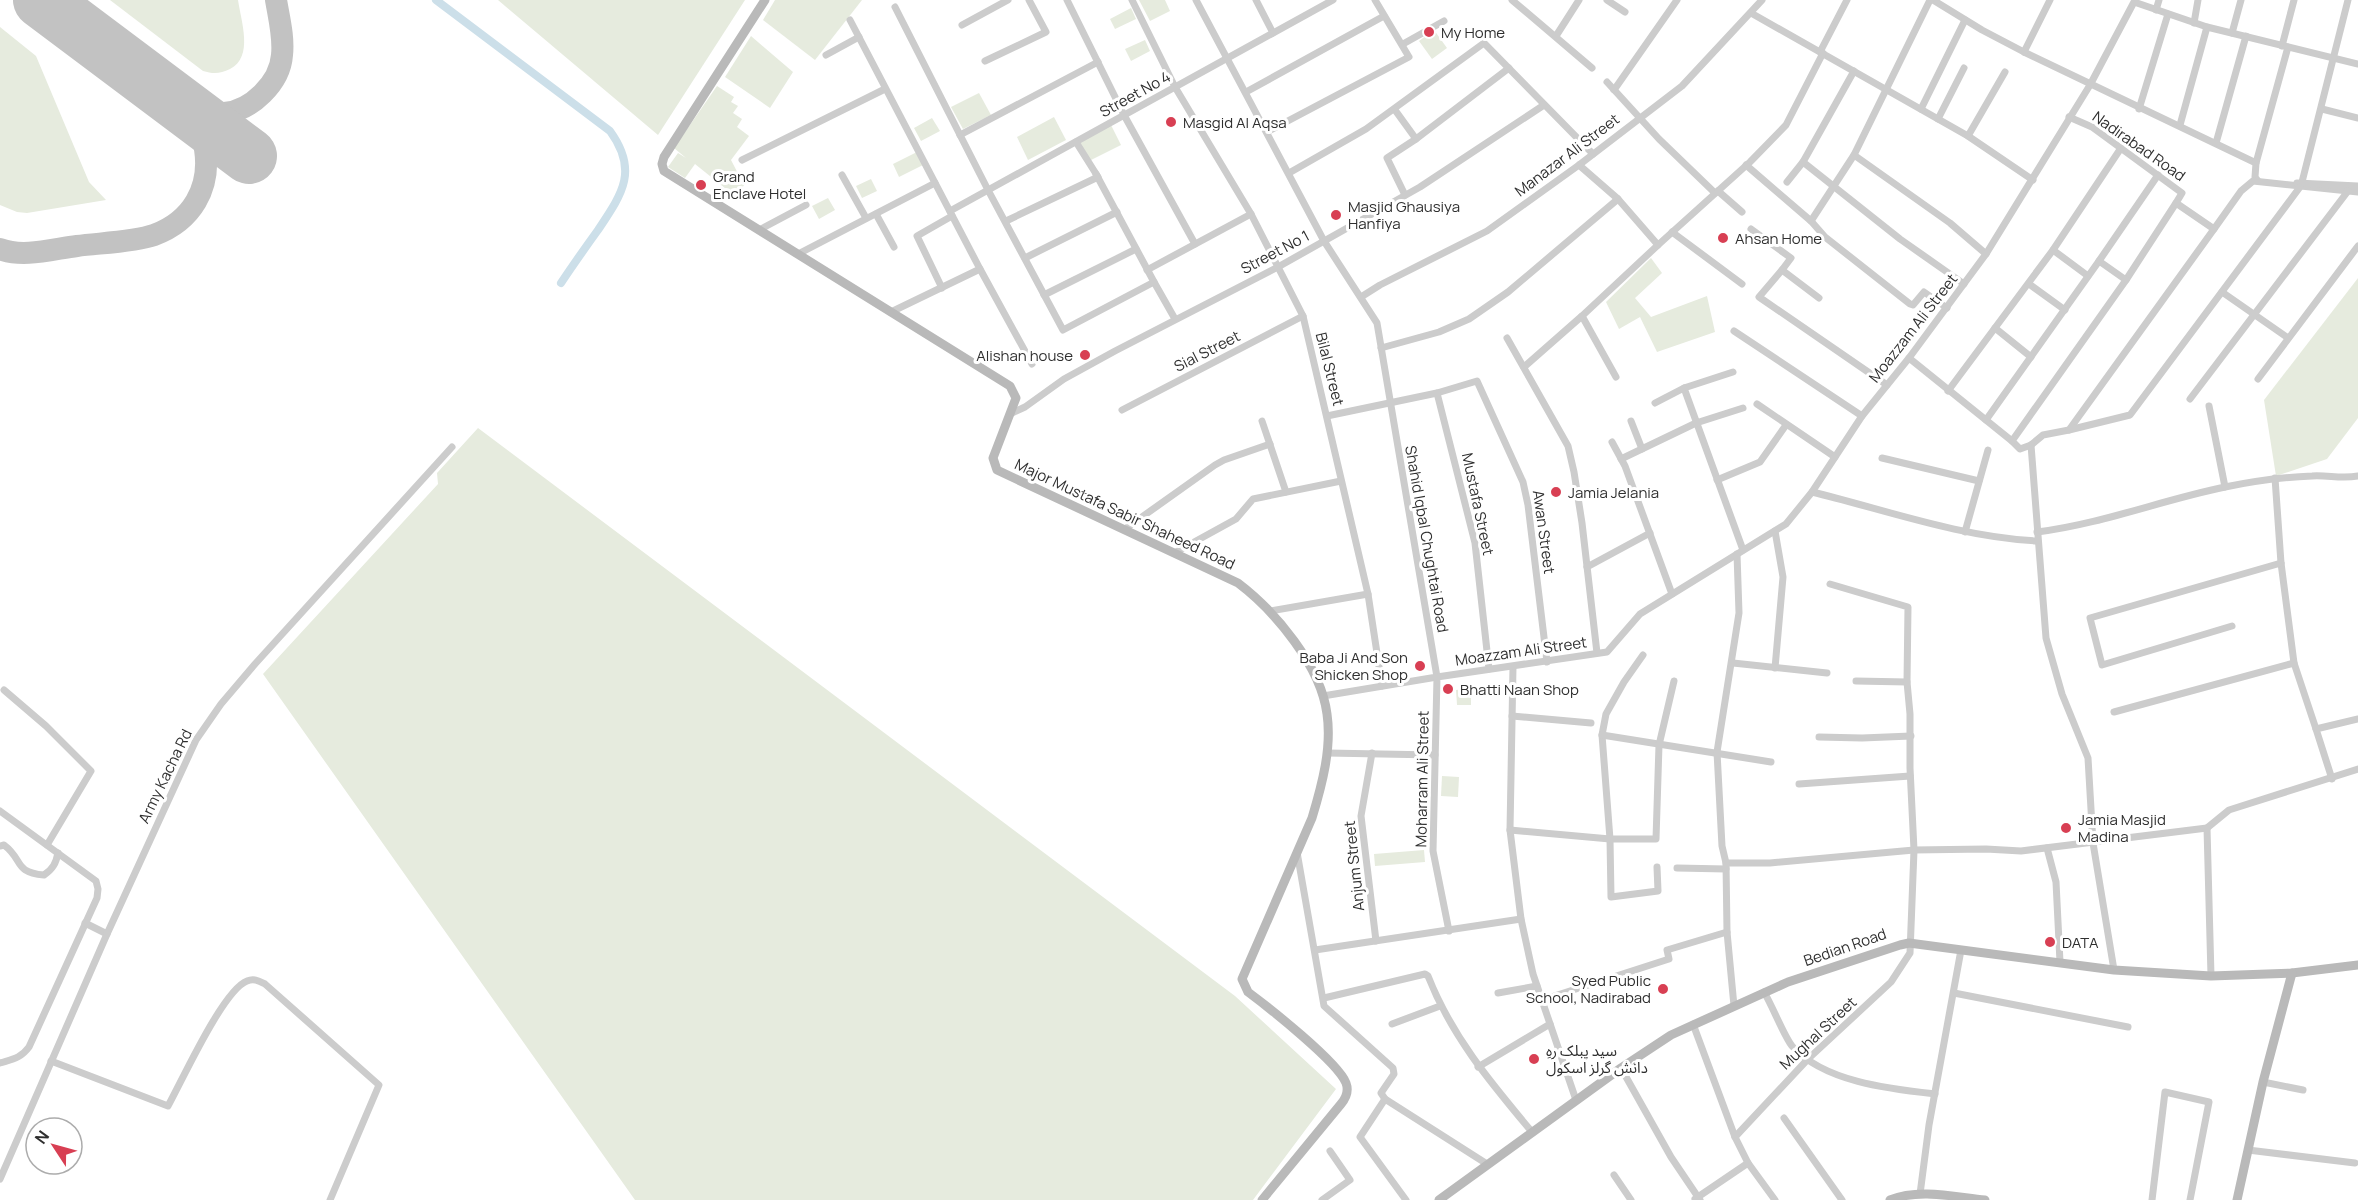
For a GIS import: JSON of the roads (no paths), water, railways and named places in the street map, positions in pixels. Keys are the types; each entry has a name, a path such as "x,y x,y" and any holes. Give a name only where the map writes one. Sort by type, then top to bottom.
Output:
{"street":[{"name":"Major Mustafa Sabir Shaheed Road","path":"765,0 664,157 662,164 666,173 893,311 1010,386 1016,399 993,458 997,470 1238,583 1270,611 1303,657 1323,696 1328,714 1327,753 1320,793 1312,818 1244,974 1243,983 1248,992 1330,1062 1345,1081 1347,1092 1341,1104 1262,1200"},
{"path":"962,25 1008,0"},
{"path":"985,61 1046,32 1029,0"},
{"path":"1067,0 1124,115 1195,244"},
{"name":"Bilal Street","path":"1132,0 1175,87 1251,214 1303,316 1368,594 1382,686"},
{"name":"Shahid Iqbal Chughtai Road","path":"1196,0 1324,241 1377,324 1437,677"},
{"path":"1256,0 1273,33"},
{"name":"Street No 4","path":"942,288 917,236 988,190 1273,33 1317,4 1333,0"},
{"path":"1267,132 1406,59 1408,54 1375,0"},
{"path":"1512,0 1592,68"},
{"path":"1556,36 1579,0"},
{"path":"1606,0 1625,12"},
{"path":"1614,90 1677,0"},
{"name":"Manazar Ali Street","path":"1361,297 1486,231 1579,165 1690,78 1762,0"},
{"path":"1524,367 1717,192 1786,125 1847,0"},
{"path":"1811,221 1854,155 1931,0 2024,52 2256,163"},
{"path":"2024,52 2050,0"},
{"path":"2156,10 2159,0"},
{"path":"2194,23 2198,0"},
{"path":"2232,33 2241,0"},
{"path":"2258,182 2255,177 2256,163 2294,0"},
{"path":"1909,358 2020,449 2031,445 2043,435 2130,415 2301,185 2348,0"},
{"name":"Moazzam Ali Street","path":"1437,677 1607,652 1640,614 1786,524 1812,492 1862,416 1909,358 1986,254 2090,85 2130,1 2208,27 2358,64"},
{"path":"895,7 988,190 1063,330 1154,282"},
{"path":"1751,13 1968,136 2033,180"},
{"path":"2139,109 2168,14"},
{"path":"1246,92 1384,16"},
{"path":"850,20 1032,364"},
{"path":"1921,109 1965,20"},
{"path":"1402,44 1444,21"},
{"path":"2180,125 2208,27"},
{"path":"2216,143 2246,36"},
{"path":"826,55 859,37"},
{"path":"1288,173 1395,110 1484,43 1593,154"},
{"path":"960,135 1098,62"},
{"path":"1405,195 1387,158 1416,139 1509,68"},
{"path":"1938,119 1964,68"},
{"path":"1787,182 1803,162 1854,71"},
{"path":"1968,136 2005,72"},
{"path":"1607,82 1639,118 1717,192 1742,212"},
{"path":"742,160 885,89"},
{"name":"Street No 1","path":"1012,413 1025,407 1064,379 1278,267 1405,195 1544,105"},
{"path":"2322,109 2358,118"},
{"path":"1395,110 1416,139"},
{"name":"Nadirabad Road","path":"2069,117 2092,127 2182,193 2176,202 2214,229"},
{"path":"1076,142 1098,177"},
{"path":"1948,391 2029,284 2121,148"},
{"path":"1854,155 1950,223 1986,254"},
{"path":"1089,161 1175,319"},
{"path":"1803,162 1900,239 1964,284"},
{"path":"1579,165 1618,199 1658,245"},
{"path":"1746,165 1811,221 1825,237 1912,306 1924,292 1947,308"},
{"path":"842,175 866,218"},
{"path":"1986,420 2158,175"},
{"path":"1006,221 1098,177"},
{"path":"2069,430 2241,192 2253,181 2289,185 2358,186"},
{"path":"798,254 935,183"},
{"path":"2301,185 2358,192"},
{"path":"2190,399 2348,191"},
{"path":"1381,348 1439,332 1469,319 1508,292 1618,199"},
{"path":"2012,441 2126,280 2176,202"},
{"path":"759,230 806,205"},
{"path":"1025,258 1117,212"},
{"path":"876,214 894,247"},
{"path":"1147,270 1251,214"},
{"path":"1751,229 1791,258 1759,297 1761,300 1887,385"},
{"path":"1672,232 1742,284"},
{"path":"2258,379 2358,246"},
{"path":"1044,295 1136,249"},
{"path":"2053,250 2088,276"},
{"path":"2099,261 2126,280"},
{"path":"893,311 980,269"},
{"path":"1782,270 1819,298"},
{"path":"2029,284 2065,310"},
{"path":"2222,292 2288,338"},
{"name":"Sial Street","path":"1122,410 1303,316"},
{"path":"1582,316 1616,376"},
{"path":"1995,328 2031,357"},
{"path":"1734,331 1862,416"},
{"path":"1507,338 1568,446 1576,482 1597,653"},
{"path":"1655,403 1684,388 1733,372"},
{"name":"Awan Street","path":"1437,393 1477,381 1523,482 1528,505 1547,662"},
{"path":"1684,388 1740,552 1739,613 1733,663 1717,752 1722,846 1726,866 1727,933 1734,1006"},
{"path":"1328,416 1391,405 1437,393"},
{"name":"Mustafa Street","path":"1437,393 1474,543 1489,669"},
{"path":"1757,404 1835,457"},
{"path":"2209,406 2225,487"},
{"path":"1621,459 1696,423 1743,408"},
{"path":"1262,421 1286,492"},
{"path":"1630,421 1642,449"},
{"path":"1717,480 1760,462 1786,425"},
{"path":"1612,442 1621,459 1672,594"},
{"path":"1125,529 1215,465 1270,444"},
{"path":"2031,445 2046,638 2062,694 2088,758 2093,843 2114,970"},
{"name":"Army Kacha Rd","path":"0,1179 107,934 196,740 221,704 255,664 452,447"},
{"path":"1965,532 1988,450"},
{"path":"1882,458 1979,481"},
{"path":"2037,532 2066,528 2225,487 2275,478 2358,476"},
{"path":"2275,478 2281,563 2294,663 2332,779"},
{"path":"1176,552 1236,519 1247,503 1253,499 1341,481"},
{"path":"1812,492 1965,532 1995,538 2037,541"},
{"path":"1775,531 1783,576 1775,668"},
{"path":"1587,567 1650,533"},
{"path":"2232,626 2102,665 2090,618 2281,563"},
{"name":"Mughal Street","path":"1735,1137 1808,1059 1891,982 1910,953 1914,850 1907,682 1908,607 1830,584"},
{"path":"1270,611 1368,594"},
{"path":"1643,655 1606,714 1602,735 1610,839 1611,897 1658,891 1657,867"},
{"path":"1733,663 1827,673"},
{"path":"2114,712 2294,663"},
{"path":"1513,667 1510,830 1521,919 1533,974 1576,1100"},
{"path":"1323,696 1437,677"},
{"name":"Moharram Ali Street","path":"1437,677 1433,851 1449,931"},
{"path":"1510,830 1610,839 1656,839 1659,745 1674,681"},
{"path":"1856,681 1907,682"},
{"path":"4,690 46,726 91,771 47,845"},
{"path":"1512,716 1591,723"},
{"path":"2316,729 2358,719"},
{"path":"1602,735 1771,762"},
{"path":"1819,737 1911,736"},
{"path":"1327,753 1435,755"},
{"name":"Anjum Street","path":"1371,753 1360,816 1376,941"},
{"path":"1677,868 1770,863 1914,850 2021,851 2207,828 2229,810 2358,769"},
{"path":"1798,784 1910,776"},
{"path":"0,811 96,881 98,889 97,898 29,1047 24,1055 0,1063"},
{"path":"2207,828 2211,976"},
{"path":"0,846 4,845 10,850 23,871 32,874 44,875 50,871 56,864 58,853"},
{"path":"2047,848 2056,882 2060,962"},
{"path":"1297,852 1324,1006 1393,1068 1394,1074 1381,1093 1385,1099 1487,1164"},
{"path":"1315,950 1521,919"},
{"path":"85,923 107,934"},
{"path":"1542,1000 1669,959 1667,950 1727,933"},
{"name":"Bedian Road","path":"1439,1200 1576,1100 1671,1035 1764,992 1870,953 1909,943 2114,970 2211,976 2292,973 2358,965"},
{"path":"1920,1194 1961,950"},
{"path":"2237,1200 2263,1082 2292,973"},
{"path":"1324,998 1425,974 1428,976 1440,1006 1478,1067 1532,1132"},
{"path":"51,1061 168,1106 226,999 246,981 255,979 265,984 378,1085 330,1200"},
{"path":"1498,993 1537,986"},
{"path":"1764,992 1791,1045 1808,1059 1852,1080 1889,1089 1935,1094"},
{"path":"1954,993 2128,1027"},
{"path":"1392,1024 1440,1006"},
{"path":"1478,1067 1550,1024"},
{"path":"1693,1024 1735,1137 1748,1163 1775,1200"},
{"path":"1621,1068 1697,1199 1748,1163"},
{"path":"2263,1082 2303,1090"},
{"path":"2152,1200 2164,1092 2209,1102 2190,1200"},
{"path":"1385,1099 1360,1137 1406,1200"},
{"path":"1784,1118 1842,1200"},
{"path":"2248,1150 2355,1163"},
{"path":"1322,1200 1332,1198 1350,1180 1330,1151"},
{"path":"1614,1175 1632,1200"},
{"path":"1453,1190 1460,1200"},
{"path":"1890,1200 1920,1194 1985,1200"}],"waterway":[{"path":"436,0 610,131 619,145 624,158 625,170 620,193 607,217 561,283"}],"place":[{"name":"My Home","path":"1429,32"},
{"name":"Masgid Al Aqsa","path":"1171,122"},
{"name":"Grand Enclave Hotel","path":"701,185"},
{"name":"Masjid Ghausiya Hanfiya","path":"1336,215"},
{"name":"Ahsan Home","path":"1723,238"},
{"name":"Alishan house","path":"1085,355"},
{"name":"Jamia Jelania","path":"1556,492"},
{"name":"Baba Ji And Son Shicken Shop","path":"1420,666"},
{"name":"Bhatti Naan Shop","path":"1448,689"},
{"name":"Jamia Masjid Madina","path":"2066,828"},
{"name":"DATA","path":"2050,942"},
{"name":"Syed Public School, Nadirabad","path":"1663,989"},
{"name":"سید پبلک رہِ دانش گرلز اسکول","path":"1534,1059"}]}
